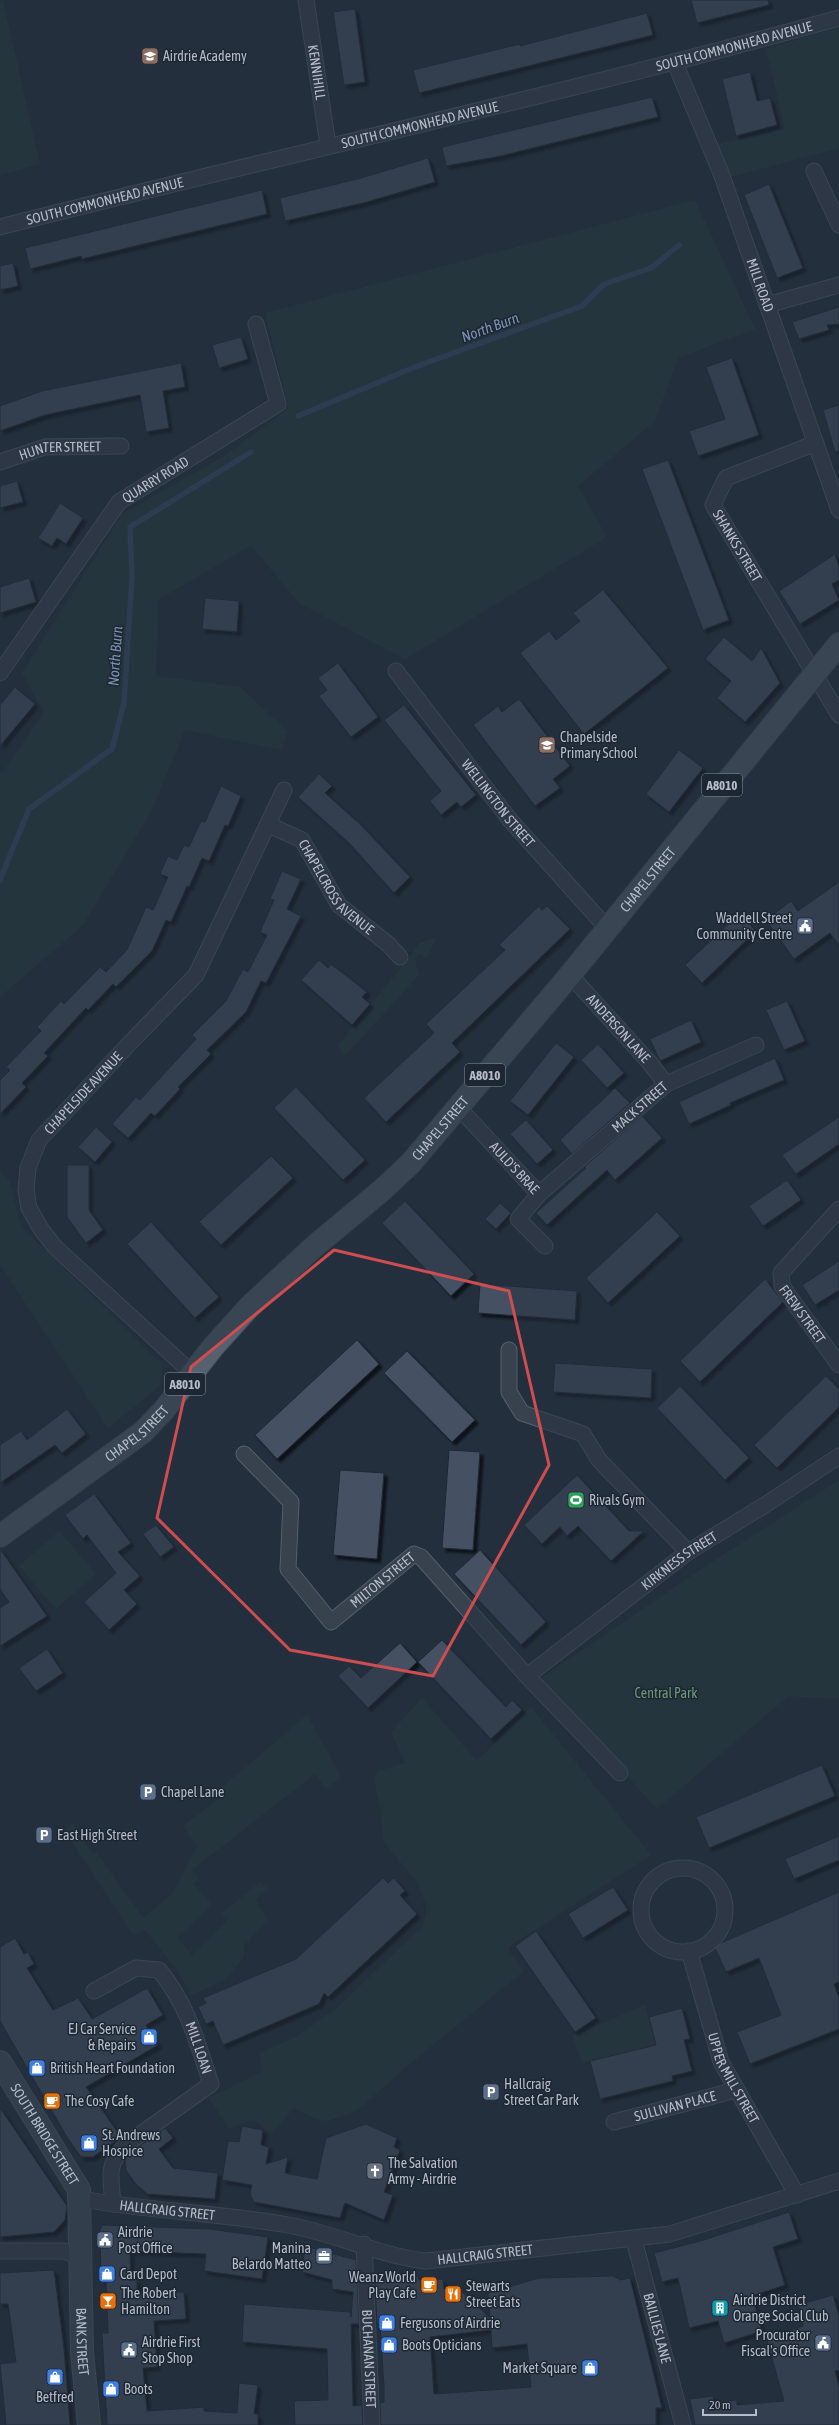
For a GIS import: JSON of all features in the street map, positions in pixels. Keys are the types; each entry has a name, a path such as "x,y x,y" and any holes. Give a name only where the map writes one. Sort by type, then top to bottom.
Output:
{"main road":[{"name":"CHAPEL STREET","path":"0,1536 143,1432 164,1410 213,1346 251,1305 316,1245 381,1191 410,1164 570,975 813,674 839,644"},
{"name":"SOUTH BRIDGE STREET","path":"0,2062 75,2180 81,2199 81,2258"},
{"name":"BANK STREET","path":"81,2258 82,2352 89,2425"}],"street":[{"name":"KENNIHILL","path":"306,0 328,145"},
{"name":"SOUTH COMMONHEAD AVENUE","path":"0,227 328,145 675,63 839,18"},
{"name":"MILL ROAD","path":"675,63 721,172 839,510"},
{"path":"814,171 839,225"},
{"path":"768,305 839,285"},
{"name":"QUARRY ROAD","path":"0,673 119,502 278,404 256,324"},
{"name":"SHANKS STREET","path":"813,674 713,505 726,478 816,443"},
{"name":"HUNTER STREET","path":"0,462 45,447 121,446"},
{"name":"WELLINGTON STREET","path":"396,672 510,820 607,928"},
{"path":"813,674 839,715"},
{"name":"CHAPELSIDE AVENUE","path":"192,1373 55,1247 41,1229 29,1208 26,1190 28,1168 39,1140 196,975 269,825 284,790"},
{"name":"CHAPELCROSS AVENUE","path":"269,825 302,840 339,905 388,944 400,957"},
{"name":"ANDERSON LANE","path":"570,975 650,1063 666,1084"},
{"name":"MACK STREET","path":"539,1194 666,1084 756,1045"},
{"name":"AULD'S BRAE","path":"458,1107 539,1194 518,1219 545,1246"},
{"name":"FREW STREET","path":"839,1209 781,1273 782,1286 839,1365"},
{"path":"509,1350 509,1392 522,1413 583,1434 599,1460 688,1552"},
{"name":"MILTON STREET","path":"244,1454 291,1502 288,1569 331,1622 414,1554 426,1563 527,1676 620,1773"},
{"name":"KIRKNESS STREET","path":"527,1676 688,1552 765,1505 839,1456"},
{"path":"685,1868 698,1871 710,1878 719,1888 724,1901 725,1915 721,1928 714,1939 702,1947 689,1951 675,1951 662,1946 651,1937 644,1925 641,1912 643,1898 649,1885 659,1876 671,1869 685,1868"},
{"name":"UPPER MILL STREET","path":"689,1951 721,2062 797,2195"},
{"name":"MILL LOAN","path":"94,1991 136,1968 159,1970 175,1990 190,2023 211,2084 124,2146 114,2159 111,2170 113,2204"},
{"name":"SULLIVAN PLACE","path":"614,2122 736,2090"},
{"name":"HALLCRAIG STREET","path":"81,2199 288,2224 364,2244 390,2254 426,2261 634,2240 670,2234 839,2181"},
{"name":"BAILLIES LANE","path":"634,2240 680,2422"},
{"name":"BUCHANAN STREET","path":"364,2244 372,2425"},
{"path":"0,2251 64,2251 81,2258"}],"highlighted area":[{"path":"334,1250 509,1291 549,1465 433,1676 290,1650 157,1518 191,1367"}],"green space":[{"path":"0,1 3,1 40,164 0,175"},
{"path":"839,27 839,148 731,177 718,144 785,129 766,49"},
{"path":"695,200 755,329 678,358 655,421 578,486 607,537 405,659 299,603 251,545 158,600 156,676 240,687 287,731 282,750 185,730 152,810 83,925 0,997 0,771 3,772 44,712 22,673 122,514 224,456 289,408 265,313"},
{"path":"436,938 426,959 421,954 418,954 415,960 419,975 345,1056 342,1054 338,1045 412,954 419,943"},
{"path":"0,1172 10,1182 21,1226 163,1365 161,1385 108,1428 0,1265"},
{"name":"Central Park","path":"839,1480 839,1699 788,1696 657,1809 540,1679 703,1568"},
{"path":"59,1531 96,1574 56,1609 19,1566"},
{"path":"422,1698 477,1761 531,1707 651,1855 507,1948 524,1971 412,2062 355,2112 327,2121 316,2119 294,2108 271,2134 253,2119 229,2129 209,2098 261,2072 260,2053 296,2037 338,2007 421,1928 426,1915 426,1905 417,1882 383,1841 381,1812 374,1780 378,1771 405,1763 391,1732"},
{"path":"307,1715 341,1777 326,1788 315,1774 192,1870 199,1878 193,1884 212,1904 177,1938 192,1955 227,1921 221,1914 260,1882 267,1888 255,1900 264,1913 266,1921 244,1946 244,1957 225,1980 191,1995 178,1971 145,1930 134,1936 64,1830 73,1824 93,1854 96,1852 143,1918 172,1894 197,1846 183,1826 224,1795 220,1789"},
{"path":"645,2005 656,2045 582,2063 573,2036"}],"building":[{"path":"691,0 768,0 769,5 697,23"},
{"path":"355,9 365,82 344,85 333,12"},
{"path":"647,13 653,35 419,93 413,70 520,44 520,46"},
{"path":"750,72 757,101 770,98 777,125 736,136 722,79"},
{"path":"652,97 658,117 501,156 446,166 442,147"},
{"path":"428,158 435,182 367,202 285,221 280,198 361,178"},
{"path":"769,184 803,268 777,278 744,195"},
{"path":"262,190 267,214 82,259 81,256 30,269 25,248"},
{"path":"13,263 18,286 0,290 0,266"},
{"path":"839,307 839,324 827,325 829,330 799,339 792,322"},
{"path":"241,337 248,359 219,368 212,345"},
{"path":"732,358 759,435 698,456 689,431 725,419 706,367"},
{"path":"181,363 185,387 163,391 169,428 146,432 140,395 45,415 0,431 0,406 42,391"},
{"path":"839,405 839,451 835,452 823,410"},
{"path":"668,460 729,620 703,630 642,469"},
{"path":"17,481 23,502 0,508 0,486"},
{"path":"60,503 83,518 66,544 57,538 52,546 38,538"},
{"path":"835,554 839,567 839,580 832,584 839,600 800,624 779,591"},
{"path":"29,578 36,602 0,613 0,587"},
{"path":"603,590 668,668 584,734 520,653 549,631 556,640 580,621 573,613"},
{"path":"205,598 239,601 237,632 202,629"},
{"path":"724,637 752,661 761,648 780,683 745,722 717,698 731,681 705,659"},
{"path":"338,663 378,717 351,737 319,696 327,690 318,678"},
{"path":"15,687 35,704 0,746 0,705"},
{"path":"519,699 570,766 553,779 560,788 535,806 473,725 498,706 502,712"},
{"path":"404,705 476,795 461,807 457,802 441,815 430,801 441,791 384,720"},
{"path":"679,750 703,768 669,812 646,794"},
{"path":"319,774 332,786 325,793 361,825 410,877 394,893 350,844 298,797"},
{"path":"221,786 241,796 228,826 225,825 209,861 202,858 189,887 187,886 171,922 166,920 152,951 116,987 113,984 88,1010 86,1008 44,1053 48,1056 22,1083 26,1087 0,1114 0,1080 10,1070 6,1067 41,1031 37,1027 61,1001 64,1004 100,967 106,972 127,950 146,907 153,910 168,877 160,874 168,856 177,860 184,845 189,847 201,821 205,822"},
{"path":"282,871 301,879 287,909 301,916 266,983 261,981 246,1012 207,1050 211,1054 178,1087 180,1089 155,1116 151,1113 128,1138 112,1124 136,1097 140,1100 196,1039 192,1035 226,1001 243,969 248,972 267,935 260,932 274,900 270,899"},
{"name":"Waddell Street Community Centre","path":"839,882 839,945 830,933 794,959 766,920 791,901 798,911"},
{"path":"539,906 542,910 547,906 570,929 452,1043 460,1052 386,1122 364,1098 434,1033 426,1024 505,950 499,945"},
{"path":"739,914 756,931 702,983 685,965"},
{"path":"319,960 328,968 331,964 367,992 362,997 370,1004 352,1025 301,980"},
{"path":"787,1001 805,1041 784,1050 766,1010"},
{"path":"691,1020 701,1042 660,1061 650,1039"},
{"path":"556,1043 574,1057 528,1115 510,1101"},
{"path":"598,1044 624,1073 607,1088 581,1060"},
{"path":"775,1058 784,1080 730,1103 731,1105 689,1124 679,1102"},
{"path":"296,1087 365,1160 343,1180 274,1108"},
{"path":"615,1088 630,1103 572,1154 560,1140"},
{"path":"642,1116 662,1138 615,1180 607,1170 547,1225 536,1213 586,1168 584,1167"},
{"path":"839,1117 839,1144 796,1174 782,1155"},
{"path":"526,1120 553,1150 537,1164 510,1134"},
{"path":"96,1127 112,1142 95,1162 78,1147"},
{"path":"271,1156 293,1178 221,1245 199,1222"},
{"path":"67,1165 89,1165 89,1210 103,1230 86,1243 67,1217"},
{"path":"787,1180 801,1200 763,1226 749,1206"},
{"path":"405,1201 474,1274 451,1296 382,1223"},
{"path":"500,1203 511,1213 496,1229 485,1219"},
{"path":"657,1212 680,1236 608,1303 586,1278"},
{"path":"151,1222 219,1297 195,1318 127,1244"},
{"path":"839,1261 839,1290 815,1305 802,1285"},
{"path":"765,1279 783,1302 700,1382 680,1361"},
{"path":"480,1284 577,1291 575,1320 478,1313"},
{"path":"357,1340 379,1364 277,1459 255,1435"},
{"path":"407,1351 475,1420 452,1442 384,1373"},
{"path":"555,1363 652,1369 651,1398 553,1392"},
{"path":"826,1376 839,1389 839,1407 777,1468 754,1445"},
{"path":"680,1386 749,1458 725,1480 657,1408"},
{"path":"67,1409 86,1434 62,1453 55,1445 0,1483 0,1445 21,1431 27,1440"},
{"path":"449,1450 480,1452 473,1550 442,1548"},
{"path":"340,1470 384,1473 377,1559 333,1555"},
{"name":"Rivals Gym","path":"577,1475 629,1531 644,1531 611,1561 578,1526 567,1536 560,1527 542,1544 524,1525"},
{"path":"94,1494 131,1543 118,1552 140,1576 124,1590 137,1604 109,1630 84,1602 116,1573 87,1535 83,1539 65,1515"},
{"path":"156,1525 174,1547 160,1557 143,1534"},
{"path":"0,1549 47,1616 0,1646 0,1608 9,1602 0,1589"},
{"path":"480,1550 546,1622 521,1645 454,1574"},
{"path":"442,1640 506,1707 512,1700 522,1710 491,1739 418,1662"},
{"path":"400,1643 417,1662 368,1708 338,1676 349,1666 361,1678"},
{"path":"47,1649 63,1673 36,1691 19,1668"},
{"path":"822,1765 835,1796 709,1848 696,1817"},
{"path":"839,1836 839,1860 794,1879 785,1859"},
{"path":"383,1878 388,1883 394,1878 405,1891 400,1895 417,1914 328,1997 324,1993 319,2004 223,2045 213,2021 206,2024 198,2007 206,2003 203,1998 296,1959"},
{"path":"613,1887 628,1910 583,1938 568,1914"},
{"path":"839,1892 839,1982 834,1984 839,1998 839,2029 750,2064 737,2032 781,2015 759,1958 726,1972 714,1946"},
{"path":"536,1931 596,2018 575,2032 515,1946"},
{"path":"15,1938 24,1954 28,1952 34,1964 27,1968 53,2010 78,1998 92,2019 147,1988 163,2015 146,2025 158,2045 86,2087 121,2137 93,2157 81,2157 67,2137 0,2021 0,1947"},
{"path":"682,2008 690,2039 684,2040 692,2071 672,2076 673,2081 600,2099 590,2061 656,2045 649,2017"},
{"path":"0,2108 67,2206 65,2220 54,2232 0,2237"},
{"path":"366,2124 397,2138 394,2147 400,2150 384,2192 393,2195 384,2220 345,2203 340,2218 254,2202 250,2194 252,2185 222,2180 228,2141 239,2142 242,2126 263,2130 261,2145 269,2147 266,2164 288,2157 285,2173 317,2179 326,2138"},
{"path":"165,2128 173,2138 159,2149 173,2168 218,2173 215,2199 147,2194 135,2183 126,2170 125,2160 130,2153"},
{"path":"789,2212 798,2239 773,2247 785,2285 752,2296 762,2331 724,2343 718,2321 689,2328 678,2278 662,2282 654,2253 704,2240"},
{"path":"102,2225 209,2229 268,2237 262,2279 204,2271 206,2254 130,2251 131,2280 137,2280 137,2294 184,2292 186,2319 154,2321 157,2367 143,2368 147,2411 204,2407 204,2411 237,2413 239,2383 258,2385 254,2414 258,2414 258,2425 107,2425 102,2333 108,2333 106,2281 101,2282 100,2231"},
{"path":"305,2246 356,2260 359,2324 351,2324 353,2406 362,2405 363,2425 295,2425 294,2401 328,2400 327,2349 242,2342 244,2304 350,2312 351,2317 353,2292 332,2289 332,2280 302,2272"},
{"path":"54,2270 64,2349 70,2425 6,2425 0,2364 16,2362 8,2304 0,2304 0,2273"},
{"path":"418,2276 419,2280 443,2279 444,2289 459,2289 490,2318 488,2293 539,2278 613,2276 620,2280 630,2278 662,2408 656,2408 656,2425 381,2425 380,2403 384,2402 384,2387 380,2324 377,2324 375,2280","holes":["491,2330 492,2348 527,2344 531,2387 434,2394 430,2337"]},
{"path":"833,2295 839,2316 839,2370 835,2371 839,2386 839,2425 695,2425 690,2399 713,2396 714,2402 737,2400 737,2405 784,2401 766,2337 803,2326 798,2305"}],"waterway":[{"name":"North Burn","path":"298,416 415,367 582,306 604,284 651,268 679,245"},
{"name":"North Burn","path":"0,880 29,809 112,749 124,703 132,576 130,527 251,452"}],"place":[{"name":"Airdrie Academy","path":"150,56"},
{"name":"Chapelside Primary School","path":"547,745"},
{"name":"Waddell Street Community Centre","path":"805,926"},
{"name":"Rivals Gym","path":"576,1500"},
{"name":"Chapel Lane","path":"148,1792"},
{"name":"East High Street","path":"44,1835"},
{"name":"EJ Car Service & Repairs","path":"149,2037"},
{"name":"British Heart Foundation","path":"37,2068"},
{"name":"Hallcraig Street Car Park","path":"491,2092"},
{"name":"The Cosy Cafe","path":"52,2101"},
{"name":"St. Andrews Hospice","path":"89,2143"},
{"name":"The Salvation Army - Airdrie","path":"375,2171"},
{"name":"Airdrie Post Office","path":"105,2240"},
{"name":"Manina Belardo Matteo","path":"324,2256"},
{"name":"Card Depot","path":"107,2274"},
{"name":"Weanz World Play Cafe","path":"429,2285"},
{"name":"Stewarts Street Eats","path":"453,2294"},
{"name":"The Robert Hamilton","path":"108,2301"},
{"name":"Airdrie District Orange Social Club","path":"720,2308"},
{"name":"Fergusons of Airdrie","path":"387,2323"},
{"name":"Procurator Fiscal's Office","path":"823,2343"},
{"name":"Boots Opticians","path":"389,2345"},
{"name":"Airdrie First Stop Shop","path":"129,2350"},
{"name":"Market Square","path":"590,2368"},
{"name":"Betfred","path":"55,2377"},
{"name":"Boots","path":"111,2389"}]}
